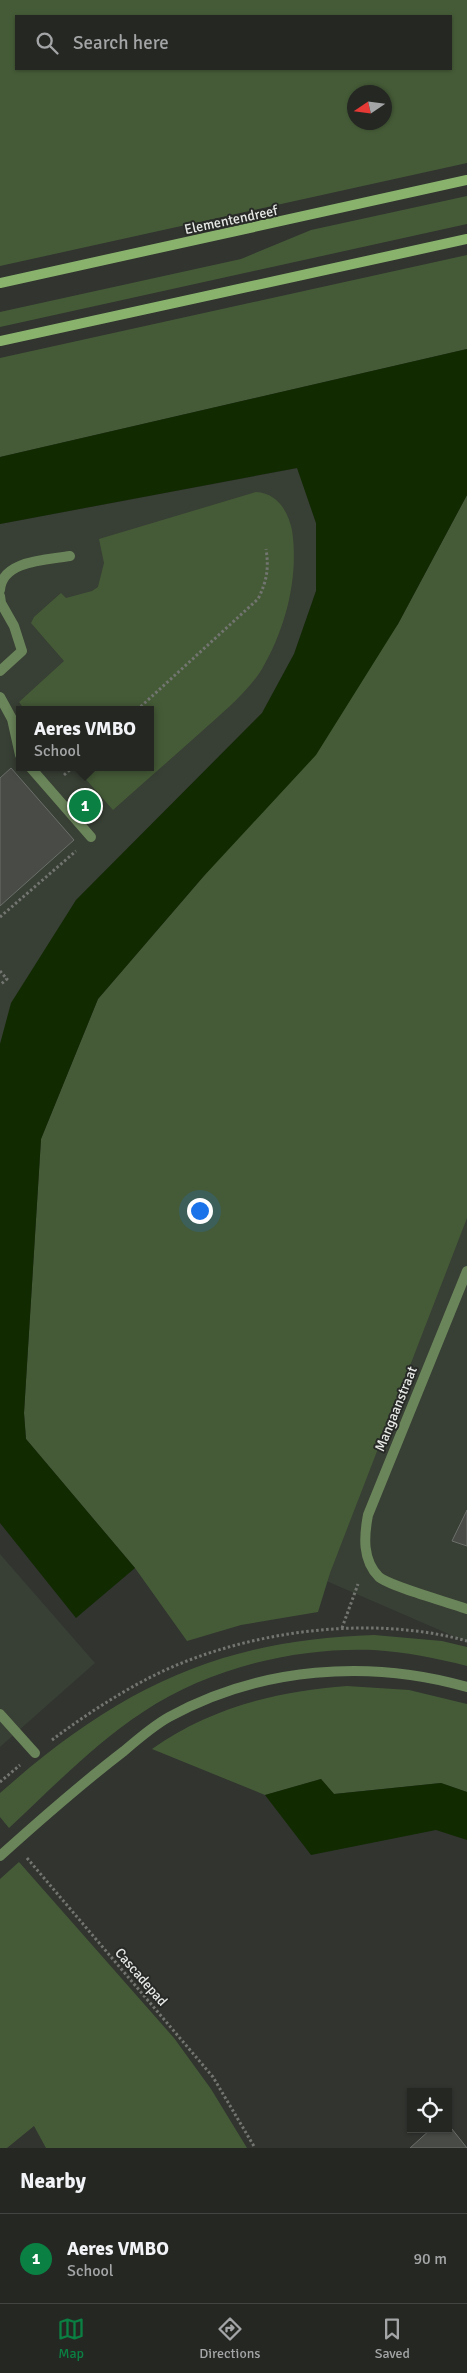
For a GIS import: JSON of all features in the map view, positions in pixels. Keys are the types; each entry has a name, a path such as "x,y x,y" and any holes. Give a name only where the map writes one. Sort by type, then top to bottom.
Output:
{"main road":[{"name":"Elementendreef","path":"0,284 467,180"},
{"path":"0,342 467,239"}],"street":[{"path":"0,590 3,578 12,569 70,556"},
{"path":"0,596 5,611 14,626 22,651 0,671"},
{"path":"0,697 12,719 16,737"},
{"path":"33,771 91,837"},
{"name":"Mangaanstraat","path":"368,1559 364,1537 368,1515 467,1271"},
{"path":"368,1559 380,1577 467,1609"},
{"path":"0,1856 106,1765 169,1717 226,1692 284,1678 332,1670 384,1672 418,1676 467,1687"},
{"path":"0,1714 35,1753"}],"path":[{"path":"141,706 258,599 266,583 268,566 266,549"},
{"path":"0,918 91,837"},
{"path":"0,971 7,979 0,986"},
{"path":"342,1628 368,1559"},
{"name":"Cascadepad","path":"14,1844 213,2077 255,2148"}],"shaded area":[{"path":"0,0 467,0 467,163 0,266"},
{"path":"467,196 467,224 0,327 0,312 241,259 311,230"},
{"path":"467,255 467,349 0,457 0,358"},
{"path":"467,349 467,495 398,624 316,755 203,877 98,999 41,1139 24,1413 26,1439 135,1568 76,1618 0,1523 0,1044 11,1003 76,900 262,713 294,654 316,591 316,523 297,468 0,524 0,457"},
{"path":"298,468 316,523 316,591 294,654 262,713 76,900 0,1044 0,524"},
{"path":"256,492 276,499 280,504 288,516 294,548 294,566 289,602 278,637 256,678 234,702 113,810 79,771 154,771 154,706 22,706 19,702 64,661 31,623 34,617 61,593 66,598 92,591 98,587 104,563 99,539"},
{"path":"467,495 467,1218 330,1573 318,1612 241,1625 187,1641 135,1568 26,1439 24,1413 41,1139 98,999 203,877 398,624"},
{"path":"467,1187 467,1642 324,1580"},
{"path":"0,1554 95,1663 0,1747"},
{"path":"374,1635 442,1641 467,1647 467,1666 397,1652 344,1650 284,1657 224,1672 196,1683 169,1697 125,1725 73,1768 9,1828 0,1817 0,1793 43,1757 128,1699 172,1677 217,1660 265,1647 317,1639"},
{"path":"347,1686 409,1690 467,1704 467,1792 441,1783 334,1794 321,1779 265,1795 152,1749 197,1723 245,1704 295,1692"},
{"path":"321,1779 334,1794 441,1783 467,1792 467,1840 436,1830 311,1855 265,1795"},
{"path":"19,1862 174,2038 211,2089 247,2148 46,2148 34,2126 7,2148 0,2148 0,1879"}],"building":[{"path":"11,768 74,840 0,906 0,778"},
{"path":"467,1510 467,1546 452,1541"},
{"path":"452,2129 467,2148 410,2148 427,2133 452,2133"}],"place":[{"name":"Aeres VMBO","path":"85,806"}]}
